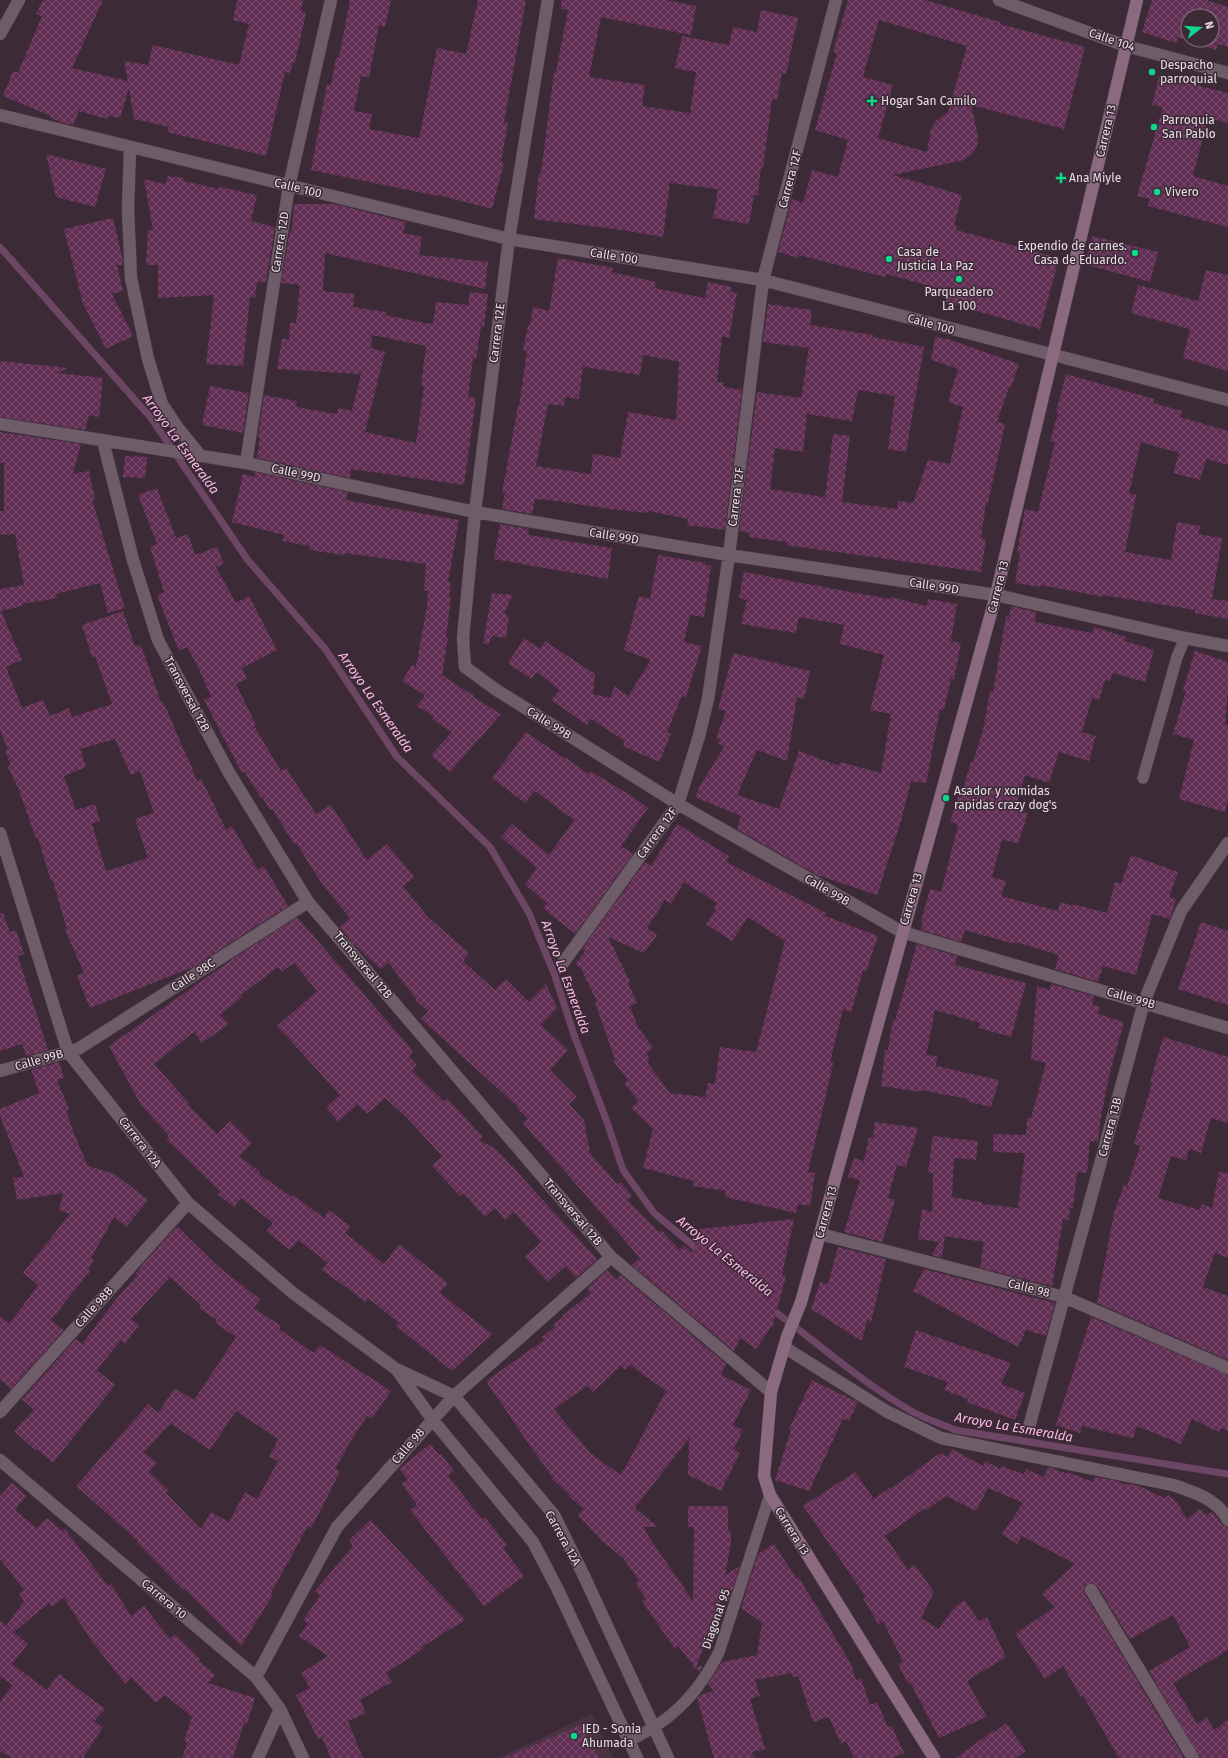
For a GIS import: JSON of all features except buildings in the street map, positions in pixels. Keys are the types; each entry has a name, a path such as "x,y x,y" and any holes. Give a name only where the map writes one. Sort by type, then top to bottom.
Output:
{"street":[{"path":"0,34 19,0"},
{"name":"Carrera 12D","path":"246,462 289,186 331,0"},
{"name":"Carrera 12E","path":"465,667 463,638 475,512 509,239 548,0"},
{"name":"Carrera 12F","path":"563,963 678,804 699,736 708,698 763,280 836,0"},
{"name":"Calle 104","path":"999,0 1126,46 1228,73"},
{"name":"Carrera 13","path":"934,1758 770,1495 764,1476 771,1392 785,1342 801,1302 996,595 1137,0"},
{"name":"Calle 100","path":"0,115 130,148 509,239 763,280 1228,400"},
{"path":"130,148 128,209 131,278 148,359 162,404 178,428 200,455"},
{"name":"Calle 99D","path":"0,424 246,462 475,512 728,555 996,595 1185,638 1228,646"},
{"name":"Transversal 12B","path":"103,441 133,560 158,640 228,771 308,902 611,1257 771,1392"},
{"name":"Calle 99B","path":"465,667 495,689 678,804 902,932 1144,1002 1228,1028"},
{"name":"Carrera 12A","path":"0,833 73,1051 188,1203 293,1293 396,1369 454,1396 554,1515 584,1576 668,1758"},
{"name":"Carrera 13B","path":"1029,1426 1144,1002 1181,911 1228,843"},
{"name":"Calle 98C","path":"73,1051 308,902"},
{"name":"Calle 99B","path":"0,1071 73,1051"},
{"name":"Calle 98B","path":"0,1412 188,1203"},
{"name":"Calle 98","path":"820,1234 1064,1297 1228,1368"},
{"name":"Calle 98","path":"256,1677 337,1527 454,1396 611,1257"},
{"path":"785,1342 886,1411 941,1438 1173,1485 1202,1494 1224,1512 1228,1520"},
{"name":"Carrera 12A","path":"396,1369 432,1419 533,1542 557,1588 637,1758"},
{"name":"Carrera 10","path":"0,1460 256,1677 280,1708 303,1758"},
{"path":"1091,1590 1193,1758"},
{"path":"258,1758 280,1708"}],"lane":[{"path":"1143,778 1177,657 1185,638"},
{"name":"Diagonal 95","path":"629,1741 654,1727 673,1713 711,1668 719,1652 770,1495"}],"shaded area":[{"name":"IED - Sonia Ahumada","path":"592,1714 613,1758 499,1758"}],"waterway":[{"name":"Arroyo La Esmeralda","path":"0,247 151,418 247,559 326,650 397,757 490,847 529,913 555,976 574,1035 607,1122 623,1170 654,1213 701,1252"},
{"name":"Arroyo La Esmeralda","path":"770,1308 894,1401 918,1415 955,1430 1228,1474"}],"place":[{"name":"Despacho parroquial","path":"1152,72"},
{"name":"Hogar San Camilo","path":"872,101"},
{"name":"Parroquia San Pablo","path":"1154,127"},
{"name":"Ana Miyle","path":"1061,178"},
{"name":"Vivero","path":"1157,192"},
{"name":"Expendio de carnes. Casa de Eduardo.","path":"1135,253"},
{"name":"Casa de Justicia La Paz","path":"889,259"},
{"name":"Parqueadero La 100","path":"959,279"},
{"name":"Asador y xomidas rapidas crazy dog's","path":"946,798"},
{"name":"IED - Sonia Ahumada","path":"574,1736"}]}
